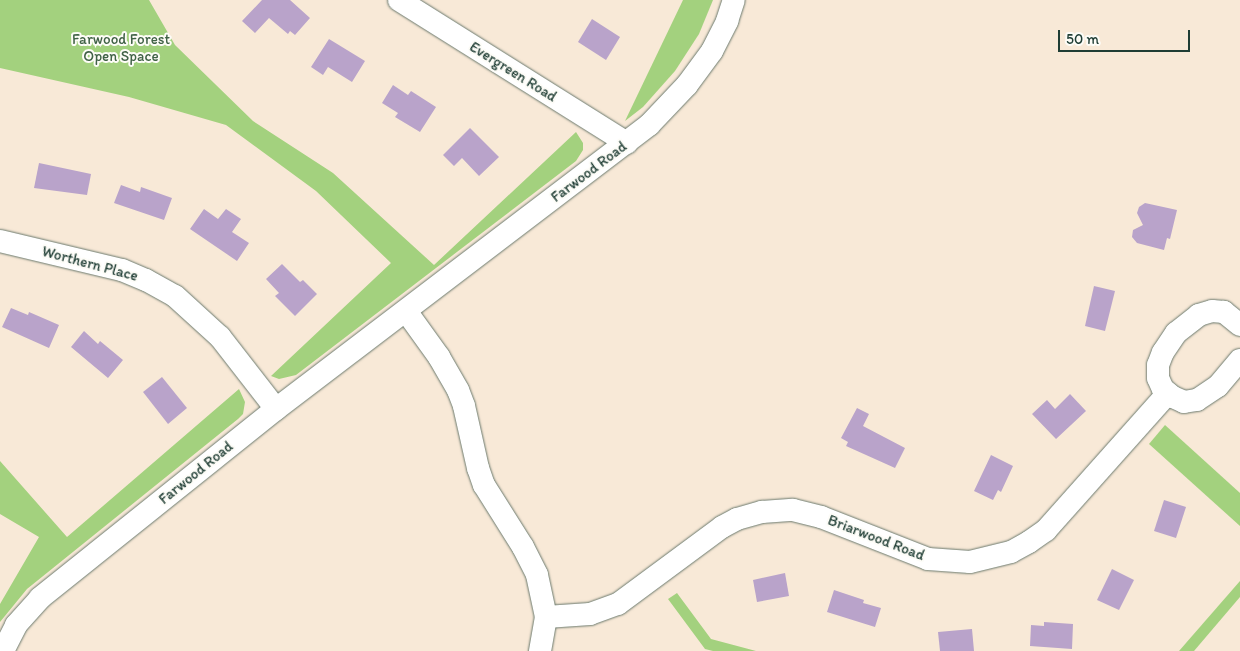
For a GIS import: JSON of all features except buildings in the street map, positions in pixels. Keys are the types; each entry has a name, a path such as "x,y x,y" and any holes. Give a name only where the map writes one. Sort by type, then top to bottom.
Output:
{"street":[{"name":"Evergreen Road","path":"399,0 627,143"},
{"name":"Farwood Road","path":"3,651 16,625 40,598 276,409 627,143 669,106 702,66 720,37 734,0"},
{"name":"Worthern Place","path":"0,241 122,270 146,280 175,296 220,337 276,409"},
{"path":"406,311 439,357 458,390 464,406 478,468 484,485 532,562 542,591 546,617 540,651"},
{"path":"1240,325 1230,315 1212,311 1199,315 1184,326 1169,342 1158,365 1158,378 1168,394 1184,402 1204,398 1226,378 1240,360"},
{"name":"Briarwood Road","path":"546,617 590,614 618,604 632,596 722,527 737,519 762,512 793,510 821,517 928,559 970,562 1011,552 1030,542 1046,530 1168,394"}],"green space":[{"name":"Farwood Forest Open Space","path":"0,0 149,0 175,45 253,121 333,173 434,265 576,132 583,143 583,150 576,161 296,375 279,379 271,376 391,263 316,191 226,125 129,97 0,68"},
{"path":"683,0 713,0 699,34 675,71 643,107 625,121"},
{"path":"239,389 245,402 243,414 238,419 27,589 0,622 0,604 39,537 0,514 0,461 67,537"},
{"path":"1165,425 1240,493 1240,526 1149,444"},
{"path":"1240,581 1240,597 1194,651 1179,651"},
{"path":"677,593 711,639 756,651 713,651 705,649 668,599"}]}
